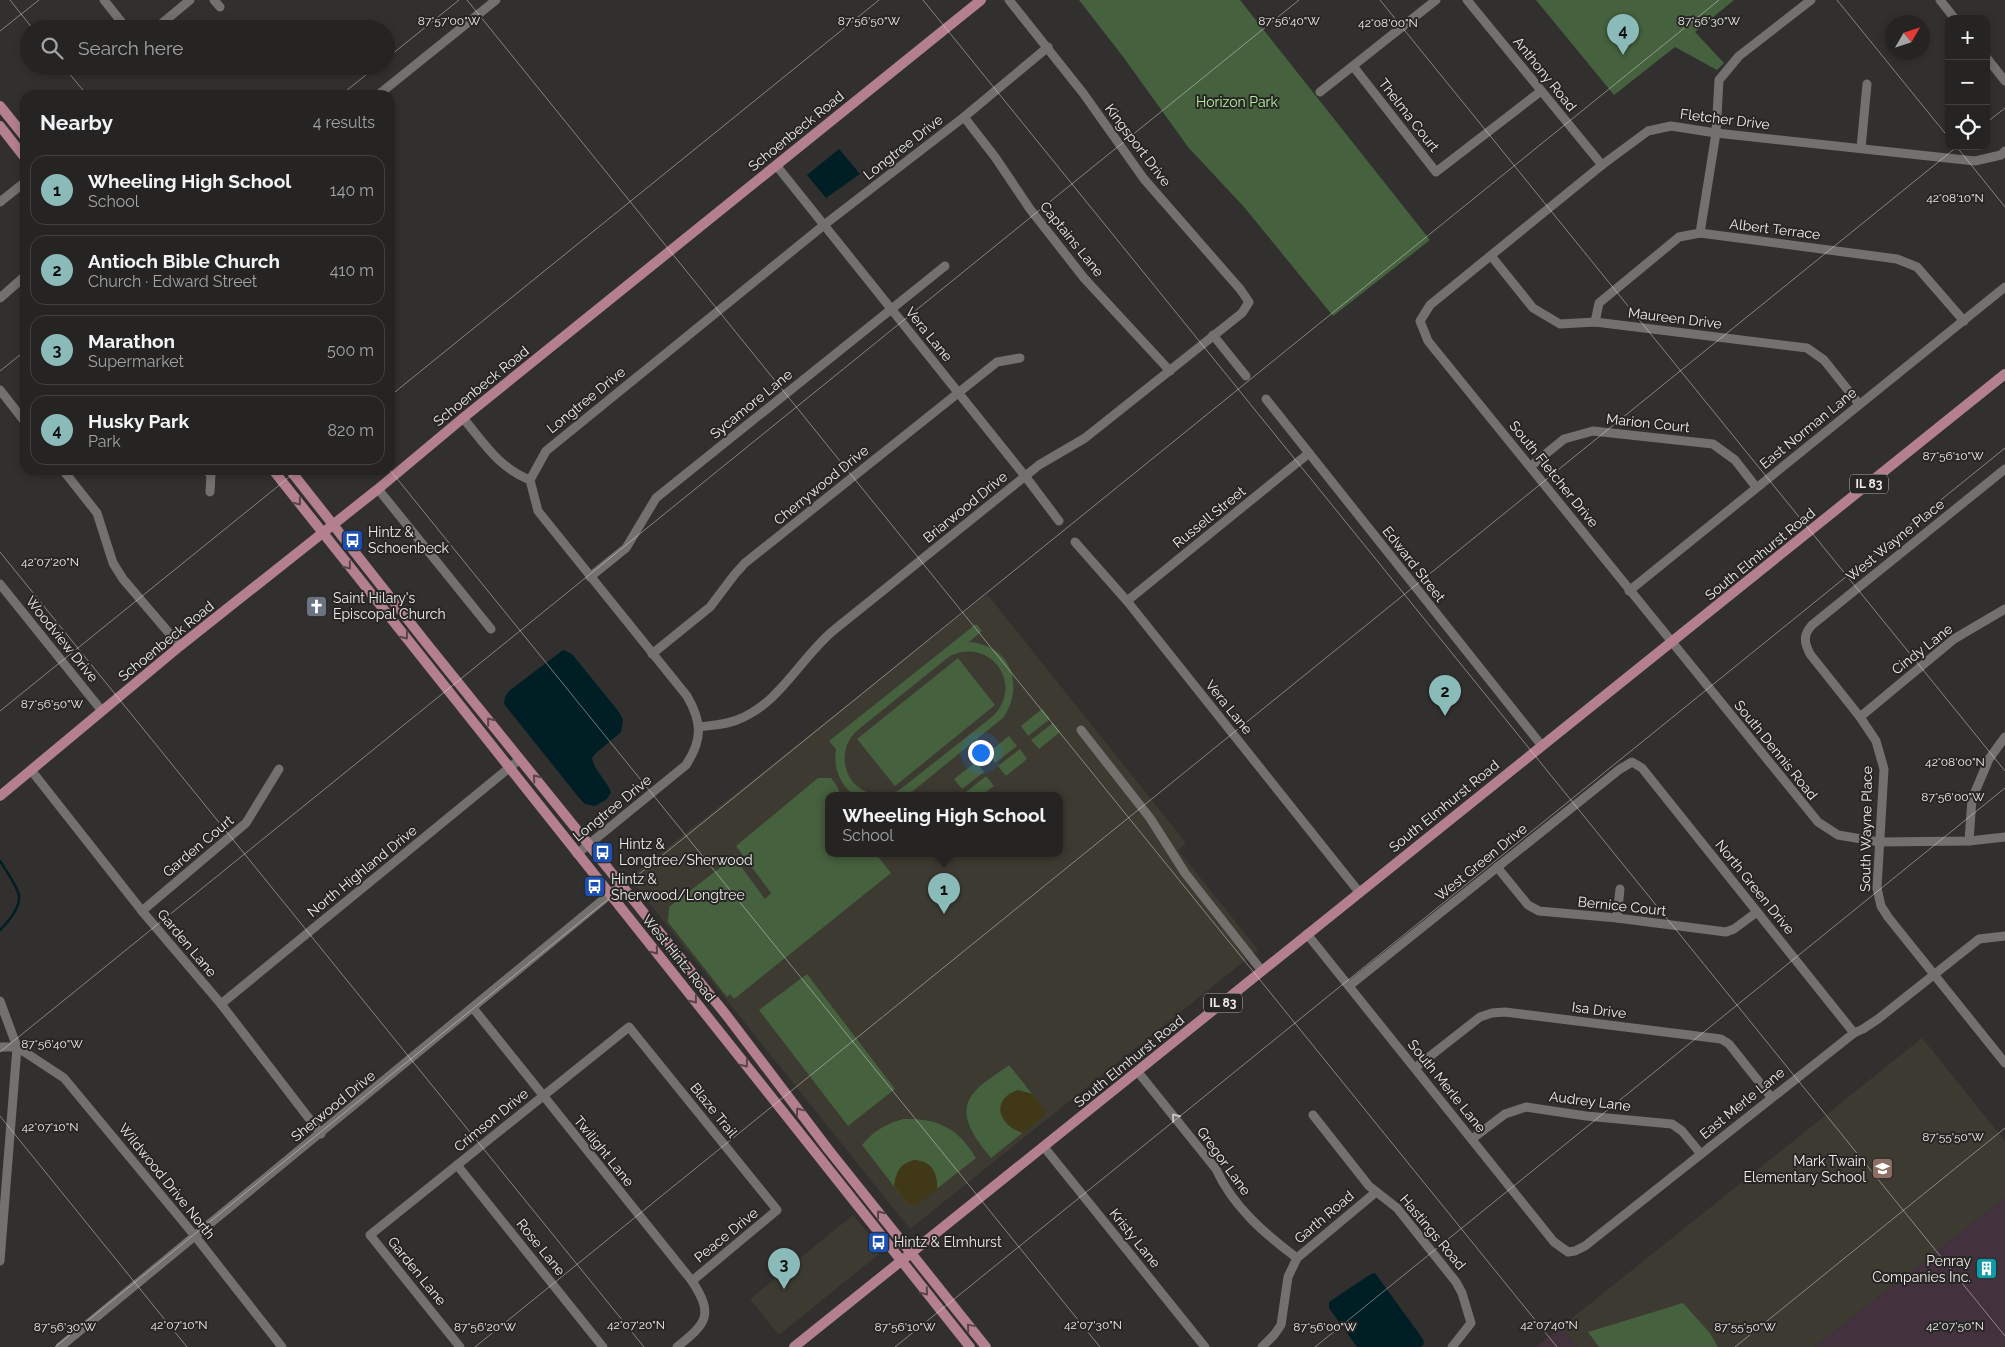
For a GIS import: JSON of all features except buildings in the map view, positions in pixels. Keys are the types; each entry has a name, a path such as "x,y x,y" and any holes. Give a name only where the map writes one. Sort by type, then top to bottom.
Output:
{"main road":[{"name":"Schoenbeck Road","path":"0,796 180,646 378,489 981,0"},
{"path":"0,106 20,131"},
{"path":"0,126 20,152"},
{"name":"South Elmhurst Road","path":"900,1260 1138,1072 1359,892 2005,374"},
{"name":"West Hintz Road","path":"277,475 970,1347"},
{"name":"West Hintz Road","path":"294,475 727,1016 828,1149 986,1347"},
{"name":"IL 83","path":"794,1347 900,1260"}],"street":[{"path":"104,0 120,20"},
{"path":"165,20 190,0"},
{"path":"384,90 496,0"},
{"name":"Kingsport Drive","path":"1009,0 1048,48 1144,179 1240,289 1249,302"},
{"path":"1320,92 1436,0"},
{"name":"Anthony Road","path":"1467,0 1602,165"},
{"path":"1700,234 1716,133 1719,80 1739,56 1811,0"},
{"path":"1940,0 1952,15"},
{"name":"Longtree Drive","path":"530,480 546,451 824,225 964,117 1048,48"},
{"path":"1988,60 2005,81"},
{"name":"Thelma Court","path":"1353,66 1436,172 1541,92"},
{"path":"1861,148 1867,84"},
{"name":"Captains Lane","path":"964,117 1084,278 1170,371"},
{"name":"Fletcher Drive","path":"1420,321 1430,305 1492,257 1602,165 1648,132 1671,126 1716,133 1975,161 2001,155 2005,151"},
{"name":"Vera Lane","path":"776,165 1059,521"},
{"path":"0,202 20,186"},
{"name":"Albert Terrace","path":"1596,322 1599,303 1679,237 1700,234 1897,259 1917,266 1964,321"},
{"name":"Maureen Drive","path":"1492,257 1534,308 1560,324 1596,322 1807,348 1824,360 1859,404"},
{"name":"Sycamore Lane","path":"590,577 626,548 656,498 945,266"},
{"path":"0,298 20,280"},
{"name":"East Norman Lane","path":"1630,591 2005,287"},
{"name":"Briarwood Drive","path":"699,726 737,720 748,715 770,699 828,635 1039,465 1085,438 1170,371 1242,313 1249,302"},
{"name":"South Fletcher Drive","path":"1420,321 1428,341 1672,642"},
{"path":"1213,335 1246,376"},
{"name":"Cherrywood Drive","path":"652,654 710,607 745,563 997,362 1020,358"},
{"path":"0,390 20,416"},
{"name":"Edward Street","path":"1266,400 1542,746"},
{"path":"464,418 500,463 515,474 530,480 538,511 687,696 695,711 699,726"},
{"name":"Marion Court","path":"1531,466 1564,439 1593,431 1713,444 1735,460 1756,487"},
{"name":"Russell Street","path":"1127,601 1309,453"},
{"name":"West Wayne Place","path":"1804,636 1812,625 2005,469"},
{"path":"67,475 98,513 113,563 123,579 180,646"},
{"path":"210,492 211,475"},
{"path":"378,489 491,630"},
{"name":"Vera Lane","path":"1075,542 1127,601 1359,892"},
{"name":"Woodview Drive","path":"0,584 102,711"},
{"name":"Cindy Lane","path":"1860,717 1954,639 2005,609"},
{"name":"South Wayne Place","path":"1804,636 1805,644 1810,654 1860,717 1876,741 1884,769 1877,888 1881,906 2005,1063"},
{"name":"South Dennis Road","path":"1672,642 1818,822 1838,835 1879,842 1968,841 2005,837"},
{"name":"Longtree Drive","path":"578,854 686,765 696,748 699,726"},
{"path":"1080,730 1127,787 1150,818 1185,873 1262,971"},
{"path":"1968,841 1972,799 1989,759 2005,737"},
{"name":"North Highland Drive","path":"221,1004 520,759"},
{"name":"West Green Drive","path":"1349,986 1620,769 1632,762"},
{"name":"North Green Drive","path":"1632,762 1642,768 1854,1033"},
{"name":"Garden Court","path":"142,911 246,823 280,769"},
{"name":"Garden Lane","path":"31,770 142,911 221,1004 321,1134"},
{"name":"Bernice Court","path":"1497,867 1528,905 1544,912 1617,918 1726,932 1734,930 1757,912"},
{"name":"Sherwood Drive","path":"60,1347 621,885"},
{"path":"1617,918 1620,889"},
{"name":"South Merle Lane","path":"1308,934 1554,1242 1568,1252"},
{"name":"East Merle Lane","path":"1568,1252 1585,1246 1771,1097 1854,1033 1878,1019 1979,939 2005,936"},
{"path":"0,1001 17,1047 0,1261"},
{"name":"Twilight Lane","path":"473,1008 692,1281 701,1296 705,1315 696,1332 677,1347"},
{"name":"Isa Drive","path":"1415,1068 1480,1017 1492,1012 1505,1012 1721,1039 1729,1044 1771,1097"},
{"name":"Crimson Drive","path":"370,1235 629,1027"},
{"name":"Blaze Trail","path":"629,1027 777,1210"},
{"path":"0,1047 17,1047"},
{"name":"Wildwood Drive North","path":"17,1047 64,1078 195,1236 282,1347"},
{"name":"Gregor Lane","path":"1138,1072 1216,1170 1225,1186 1249,1217 1297,1258"},
{"name":"Audrey Lane","path":"1472,1139 1505,1114 1526,1107 1586,1116 1672,1124 1682,1131 1701,1154"},
{"name":"Hastings Road","path":"1313,1115 1369,1186 1397,1208 1456,1282 1462,1293 1471,1323 1452,1347"},
{"name":"Kristy Lane","path":"1044,1147 1205,1347"},
{"name":"Rose Lane","path":"457,1165 603,1347"},
{"name":"Garth Road","path":"1262,1347 1274,1336 1281,1325 1288,1277 1297,1258 1376,1192"},
{"name":"Peace Drive","path":"692,1281 777,1210"},
{"name":"Garden Lane","path":"370,1235 460,1347"}],"shaded area":[{"path":"987,594 1186,843 1178,850 1258,950 910,1229 629,878"},
{"name":"Mark Twain Elementary School","path":"1922,1038 2005,1141 2005,1198 1815,1347 1577,1347 1561,1327"},
{"path":"2005,1198 2005,1347 1815,1347"},
{"path":"853,1215 880,1247 879,1254 779,1335 750,1299"},
{"path":"1561,1327 1577,1347 1536,1347"}],"green space":[{"name":"Horizon Park","path":"1079,0 1240,0 1430,240 1333,316 1244,207 1188,147 1124,58"},
{"path":"1536,0 1734,0 1695,32 1724,63 1717,70 1675,47 1614,95"},
{"path":"976,624 982,631 969,642 995,650 1004,658 1010,668 1013,692 1004,717 912,792 896,792 993,716 1002,703 1005,690 1004,678 990,658 978,653 965,652 950,656 859,729 851,738 846,748 846,769 850,778 857,786 867,792 850,792 844,785 836,768 836,749 829,741"},
{"path":"958,658 995,705 895,786 857,739"},
{"path":"1042,709 1050,719 1028,736 1021,726"},
{"path":"1053,723 1060,732 1039,749 1031,740"},
{"path":"1009,736 1017,746 995,763 988,753"},
{"path":"1020,749 1027,759 1006,776 998,766"},
{"path":"976,762 984,772 962,789 954,779"},
{"path":"986,776 994,786 986,792 966,792"},
{"path":"818,778 831,778 839,792 825,792 825,857 878,857 891,873 734,999 730,994 727,997 668,922 669,907 734,857 765,899 771,893 736,846"},
{"path":"807,974 895,1089 848,1126 759,1010"},
{"path":"1009,1065 1045,1110 1045,1115 991,1158 975,1137 966,1111 972,1095 979,1087"},
{"path":"903,1119 927,1120 946,1127 962,1139 976,1158 916,1205 907,1203 862,1145 880,1129"},
{"path":"1683,1303 1709,1332 1718,1347 1599,1347 1588,1332"}],"sand":[{"path":"1018,1090 1033,1094 1045,1110 1045,1115 1023,1133 1014,1130 1008,1125 1003,1119 1001,1112 1003,1100 1009,1094"},
{"path":"914,1160 925,1162 933,1169 937,1184 937,1190 916,1205 907,1203 894,1186 899,1169"}],"water":[{"path":"839,149 860,174 826,198 807,175"},
{"path":"563,650 572,654 619,712 623,720 621,732 592,758 611,792 607,799 595,806 585,804 580,799 504,704 505,697 509,691"},
{"path":"1375,1273 1423,1339 1424,1344 1421,1347 1357,1347 1329,1308 1329,1302"}],"waterway":[{"path":"0,861 14,883 19,896 16,910 0,930"}],"place":[{"name":"Husky Park","path":"1623,55"},
{"name":"Hintz & Schoenbeck","path":"352,540"},
{"name":"Saint Hilary's Episcopal Church","path":"317,606"},
{"name":"Antioch Bible Church","path":"1445,716"},
{"name":"Hintz & Longtree/Sherwood","path":"603,852"},
{"name":"Hintz & Sherwood/Longtree","path":"595,887"},
{"name":"Wheeling High School","path":"944,914"},
{"name":"Mark Twain Elementary School","path":"1882,1169"},
{"name":"Hintz & Elmhurst","path":"878,1242"},
{"name":"Penray Companies Inc.","path":"1987,1269"},
{"name":"Marathon","path":"784,1289"}]}
